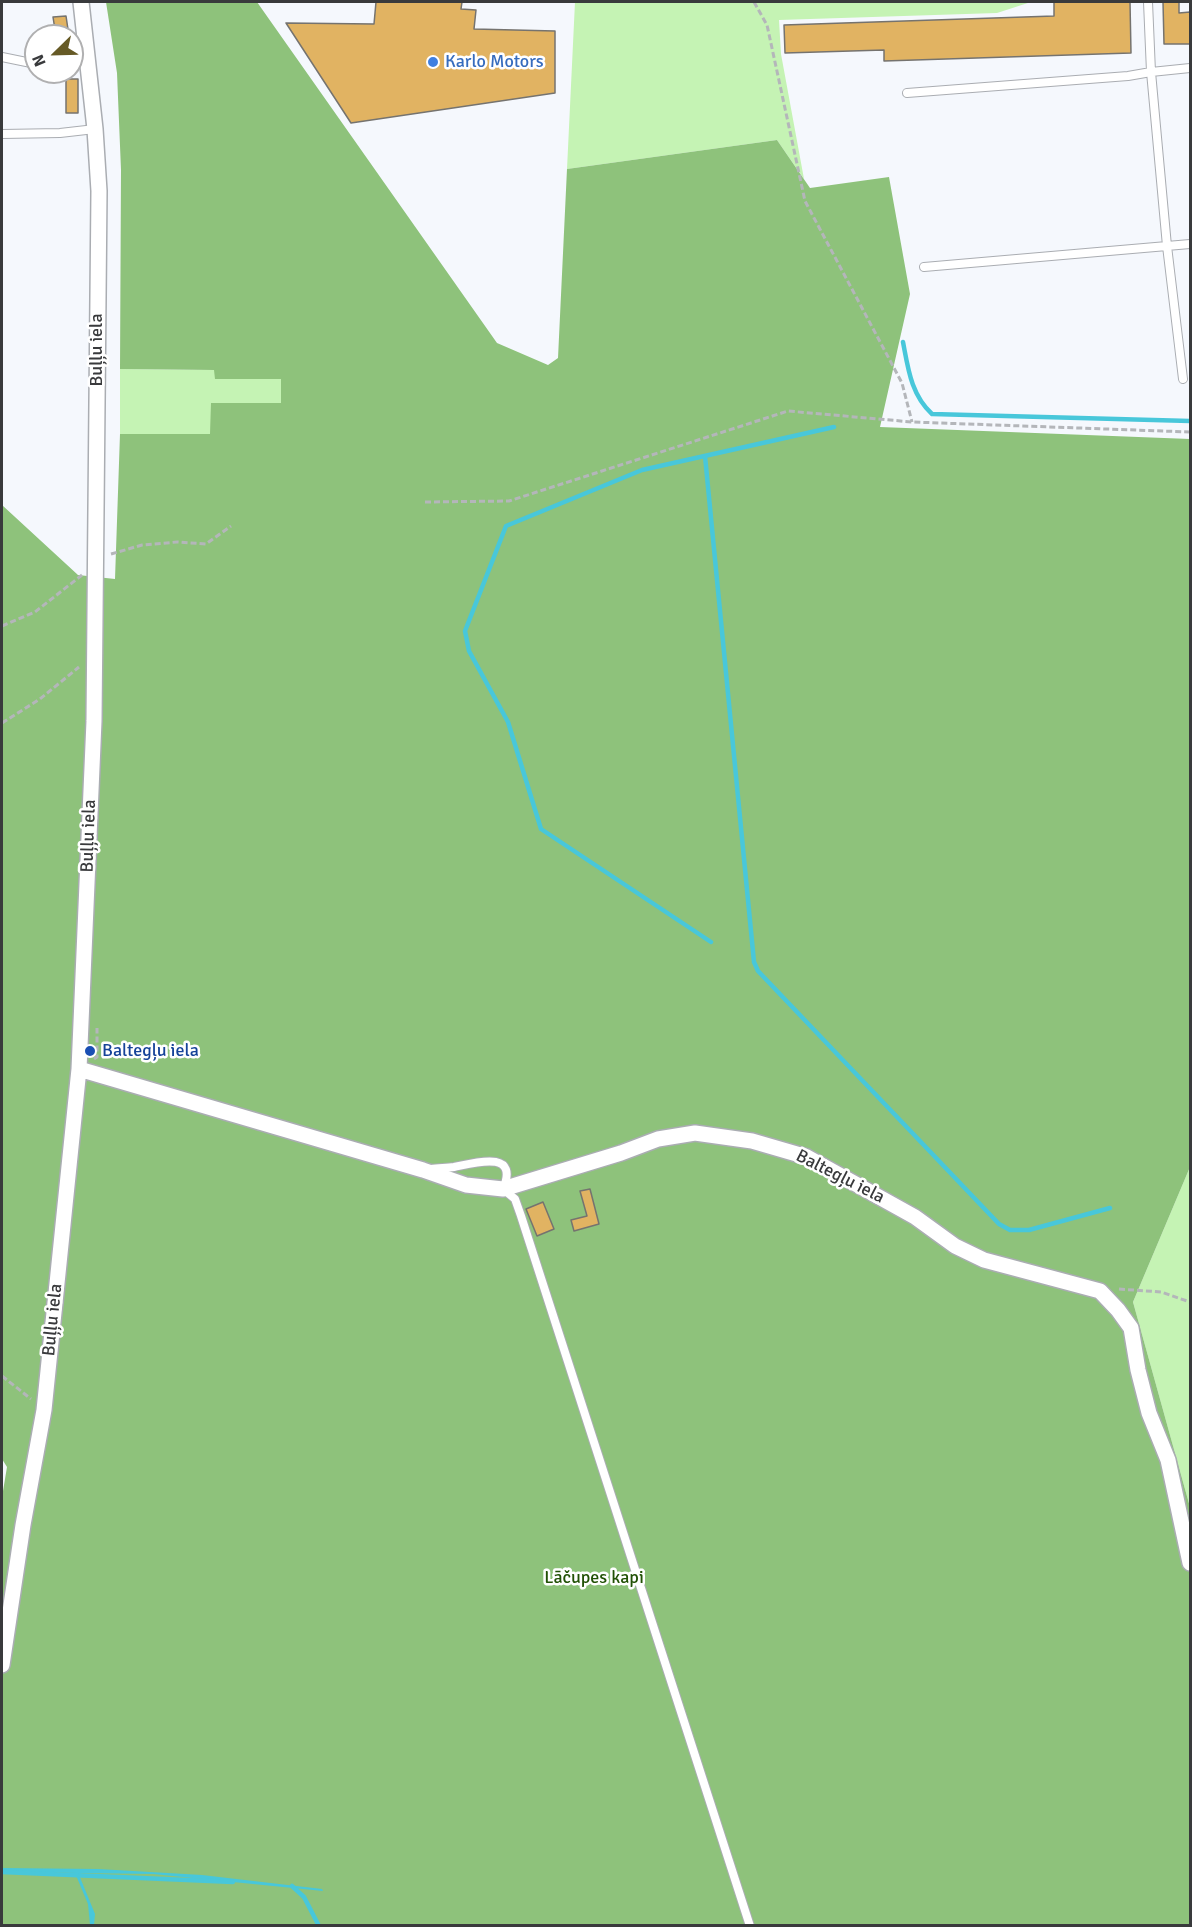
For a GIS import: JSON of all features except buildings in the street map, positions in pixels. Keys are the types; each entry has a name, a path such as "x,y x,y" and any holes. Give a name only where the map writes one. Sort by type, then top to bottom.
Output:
{"street":[{"name":"Buļļu iela","path":"2,1665 23,1525 44,1410 79,1069 94,721 99,191 95,129 81,2"},
{"name":"Baltegļu iela","path":"79,1069 423,1170 466,1185 503,1189 621,1153 658,1139 695,1133 752,1141 807,1157 915,1217 955,1246 984,1260 1100,1291"},
{"path":"1100,1291 1131,1328 1138,1370 1149,1413 1168,1460 1191,1563"}],"lane":[{"path":"1148,2 1151,72 1167,246 1183,379"},
{"path":"2,57 24,62"},
{"path":"84,62 88,62"},
{"path":"907,93 1128,76 1191,68"},
{"path":"2,134 95,129"},
{"path":"924,267 1191,244"},
{"path":"423,1170 454,1167 486,1160 501,1164 506,1170 508,1179 503,1189 515,1199 521,1216 750,1926"}],"path":[{"path":"754,2 767,25 805,201 902,383 912,422"},
{"path":"425,502 509,501 788,411 912,422 1191,432"},
{"path":"2,626 35,612 105,556 142,545 177,542 206,544 231,526"},
{"path":"2,723 40,699 94,654"},
{"path":"1100,1291 1117,1289 1161,1292 1191,1302"},
{"path":"2,1376 44,1410"}],"green space":[{"name":"Lāčupes kapi","path":"106,2 257,2 497,343 548,365 558,358 567,169 777,140 810,188 889,177 910,294 880,427 1190,439 1190,1167 1133,1302 1190,1507 1190,1925 2,1925 2,1497 7,1467 2,1459 2,505 78,575 115,579 120,434 210,434 211,403 281,403 281,379 215,379 214,370 120,369 121,170 117,73"},
{"path":"575,2 1031,2 997,13 779,20 781,54 804,179 777,140 567,169"},
{"path":"120,369 215,370 215,379 281,379 281,403 211,434 120,434"},
{"path":"1190,1167 1190,1507 1133,1302"}],"water":[{"path":"2,1868 98,1869 202,1875 322,1889 323,1891 153,1874 81,1873 79,1875 95,1914 94,1925 90,1925 88,1904 75,1873 2,1871"}],"waterway":[{"path":"903,342 915,390 932,414 1190,421"},
{"path":"711,942 541,829 508,722 469,651 465,631 506,526 642,470 834,427"},
{"path":"705,456 754,962 758,971 999,1224 1010,1230 1029,1230 1110,1208"},
{"path":"2,1872 233,1882"},
{"path":"292,1886 304,1897 319,1926"}],"place":[{"name":"Karlo Motors","path":"433,62"},
{"name":"Baltegļu iela","path":"90,1051"}]}
